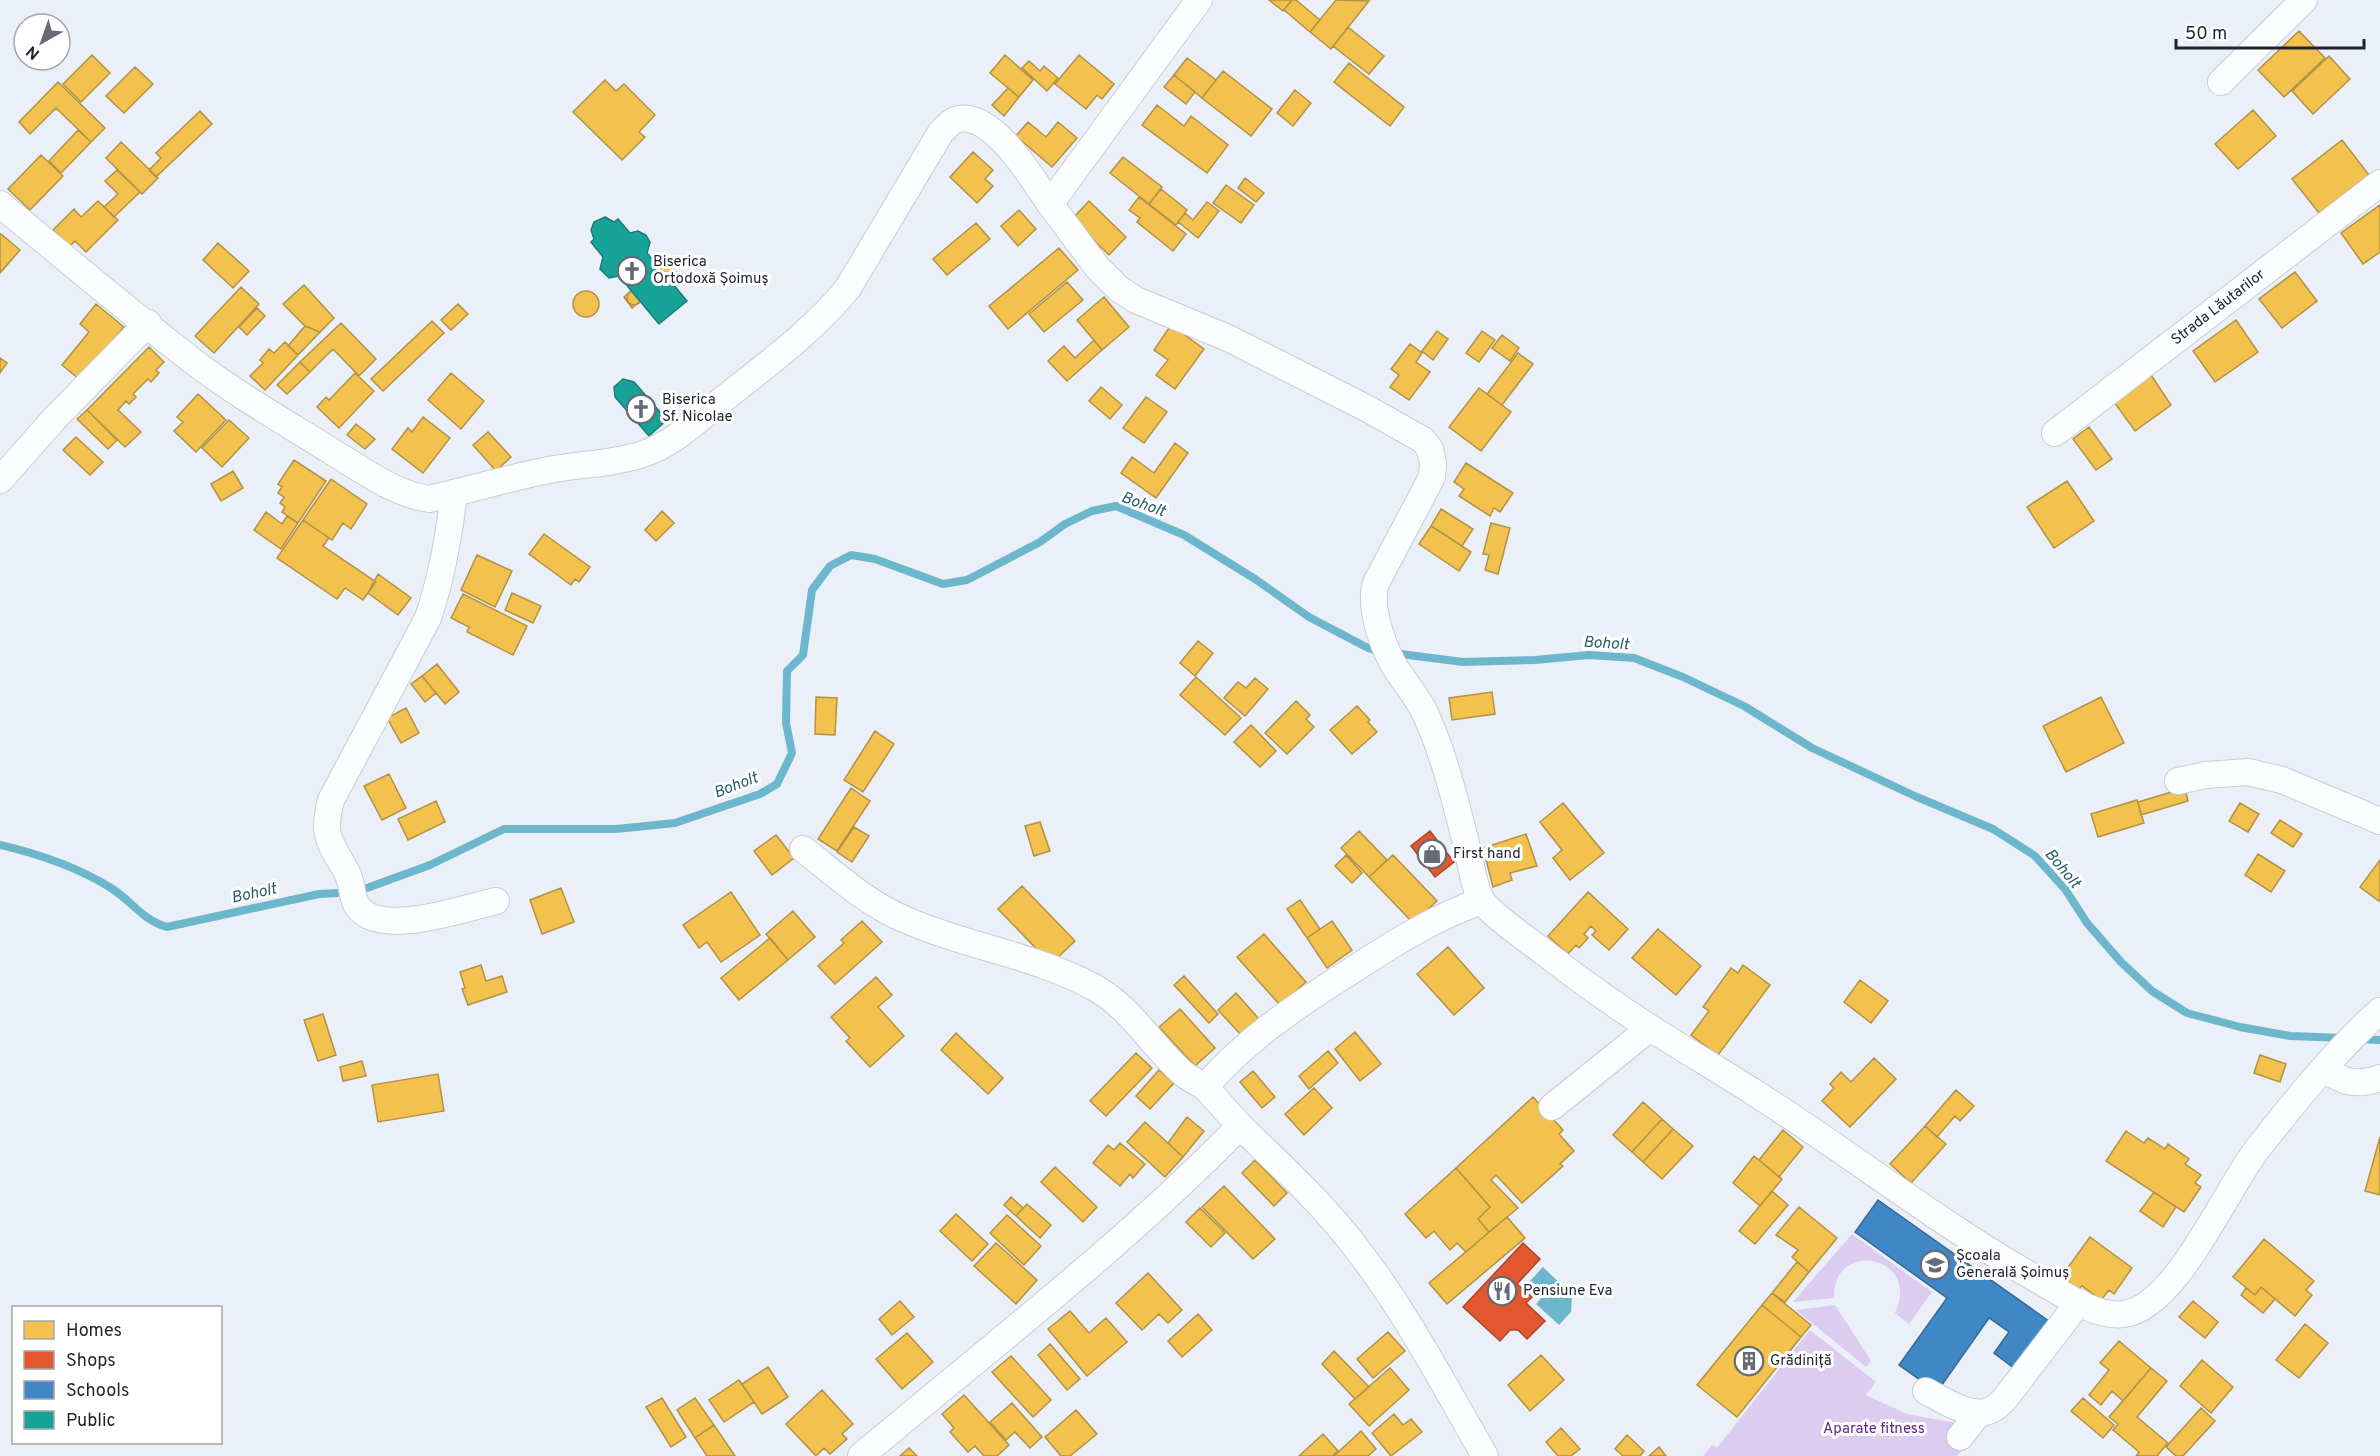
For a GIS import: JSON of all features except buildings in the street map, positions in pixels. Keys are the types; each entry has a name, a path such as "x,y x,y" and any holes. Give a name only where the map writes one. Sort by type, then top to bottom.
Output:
{"street":[{"path":"1050,204 1199,0"},
{"path":"2221,82 2304,0"},
{"path":"0,204 194,362 238,392 390,485 415,497 429,499 509,478 613,462 645,454 665,444 814,327 848,288 941,132 954,120 968,118 979,121 990,128 1023,165 1097,267 1119,289 1136,300 1228,338 1368,409 1423,440 1430,449 1433,464 1432,477 1402,530 1374,588 1373,606 1392,662 1410,686 1426,714 1449,780 1481,900 1545,954 1650,1028 1758,1094 1975,1242 2079,1302 2107,1312 2123,1314 2144,1308 2165,1290 2184,1265 2207,1230 2235,1179 2257,1148 2327,1066 2380,1011"},
{"name":"Strada Lăutarilor","path":"2055,433 2380,183"},
{"path":"0,480 56,417 148,323"},
{"path":"454,493 449,540 438,588 428,618 329,807 328,840 347,872 354,894 366,914 378,921 408,921 496,901"},
{"path":"2178,781 2247,772 2282,780 2380,820"},
{"path":"803,849 868,900 904,919 945,935 1021,957 1099,990 1136,1022 1185,1075 1204,1087 1355,1246 1422,1346 1485,1456"},
{"path":"1204,1087 1257,1035 1313,995 1445,914 1481,900"},
{"path":"1552,1107 1650,1028"},
{"path":"2327,1066 2340,1080 2354,1084 2380,1078"},
{"path":"861,1456 1161,1203 1240,1126"},
{"path":"1926,1391 1949,1404 1978,1413 1992,1410 2004,1400 2079,1302"},
{"path":"1960,1437 1978,1413"}],"green space":[{"path":"1852,1234 1932,1292 1909,1324 1895,1313 1900,1293 1897,1278 1887,1267 1874,1261 1860,1261 1846,1267 1837,1279 1834,1298 1793,1302"},
{"path":"1835,1305 1871,1361 1866,1367 1796,1310"},
{"name":"Aparate fitness","path":"1810,1330 1876,1382 1866,1395 1907,1414 1984,1428 1957,1456 1703,1456 1712,1445 1717,1448"}],"water":[{"path":"1543,1267 1572,1295 1571,1312 1559,1325 1536,1304 1543,1296 1528,1283"}],"waterway":[{"name":"Boholt","path":"0,845 43,857 98,880 151,920 167,927 319,894 356,892 430,865 504,829 616,829 675,823 760,794 777,784 792,753 786,723 787,671 803,655 812,590 830,566 851,555 875,559 943,584 967,580 1040,542 1065,524 1092,511 1116,506 1184,535 1255,579 1309,617 1368,648 1381,651"},
{"name":"Boholt","path":"1393,653 1463,662 1535,660 1589,655 1634,658 1683,677 1744,706 1812,748 1917,797 1993,829 2035,856 2065,889 2087,923 2121,962 2152,991 2187,1013 2240,1027 2290,1036 2344,1038"},
{"name":"Boholt","path":"2359,1039 2380,1040"}],"place":[{"name":"Biserica Ortodoxă Șoimuș","path":"632,271"},
{"name":"Biserica Sf. Nicolae","path":"641,409"},
{"name":"First hand","path":"1432,854"},
{"name":"Școala Generală Șoimuș","path":"1935,1265"},
{"name":"Pensiune Eva","path":"1502,1291"},
{"name":"Grădiniță","path":"1749,1361"}]}
